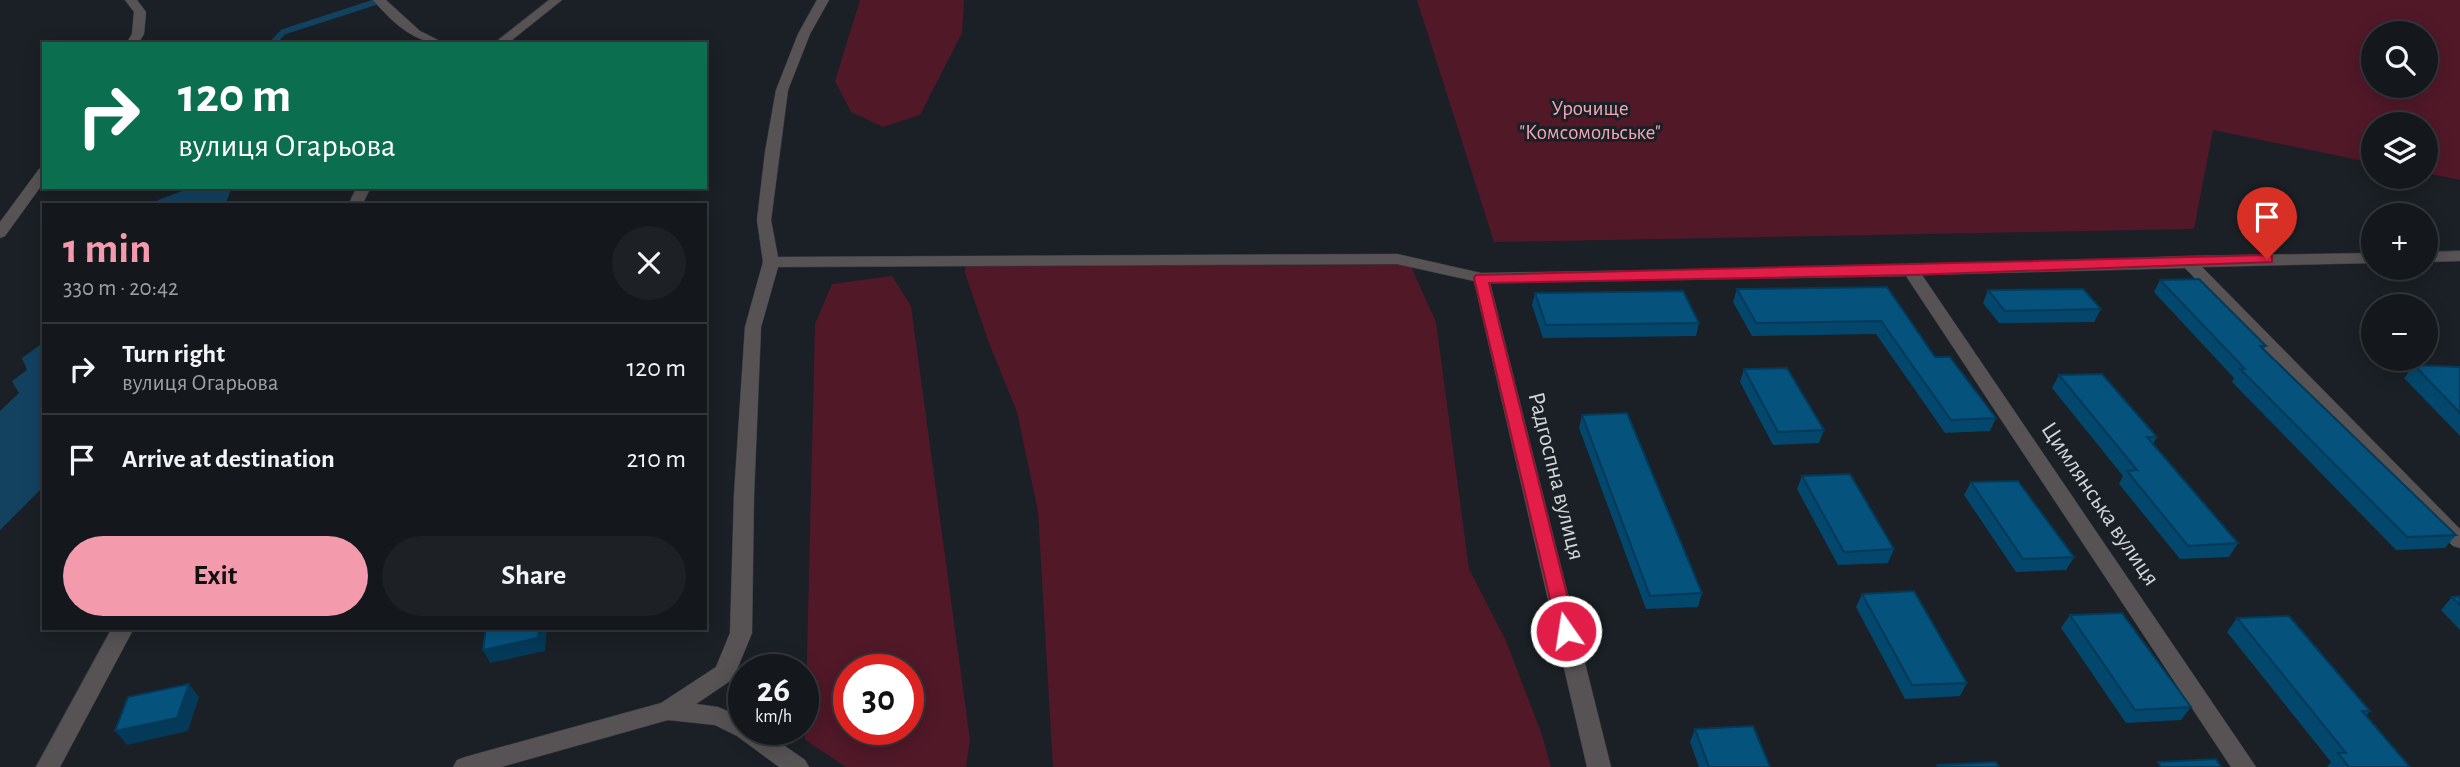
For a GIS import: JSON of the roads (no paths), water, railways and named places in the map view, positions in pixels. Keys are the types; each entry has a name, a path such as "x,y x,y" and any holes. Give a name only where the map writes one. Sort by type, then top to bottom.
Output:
{"street":[{"path":"131,0 140,12 138,34 133,42"},
{"path":"379,0 416,34 435,42"},
{"path":"502,42 556,0"},
{"path":"465,767 668,711 725,674 741,632 744,495 753,327 771,262 764,220 782,90 804,34 823,0"},
{"path":"0,233 42,175"},
{"path":"2438,257 2460,256"},
{"path":"771,262 1397,259 1481,278 1911,271 2187,261 2361,258"},
{"path":"2187,261 2460,541"},
{"name":"Цимлянська вулиця","path":"1911,271 2244,767"},
{"name":"Радгоспна вулиця","path":"1481,278 1599,767"},
{"path":"48,767 123,630"},
{"path":"668,711 718,716 728,721"},
{"path":"766,745 797,767"}],"water":[{"path":"188,189 231,189 226,203 157,203 158,200"},
{"path":"42,343 42,488 0,530 0,411 19,393 12,381 27,370 22,358"}],"waterway":[{"path":"274,42 283,32 382,0"}],"park label":[{"name":"Урочище \"Комсомольське\"","path":"1590,120"}]}
